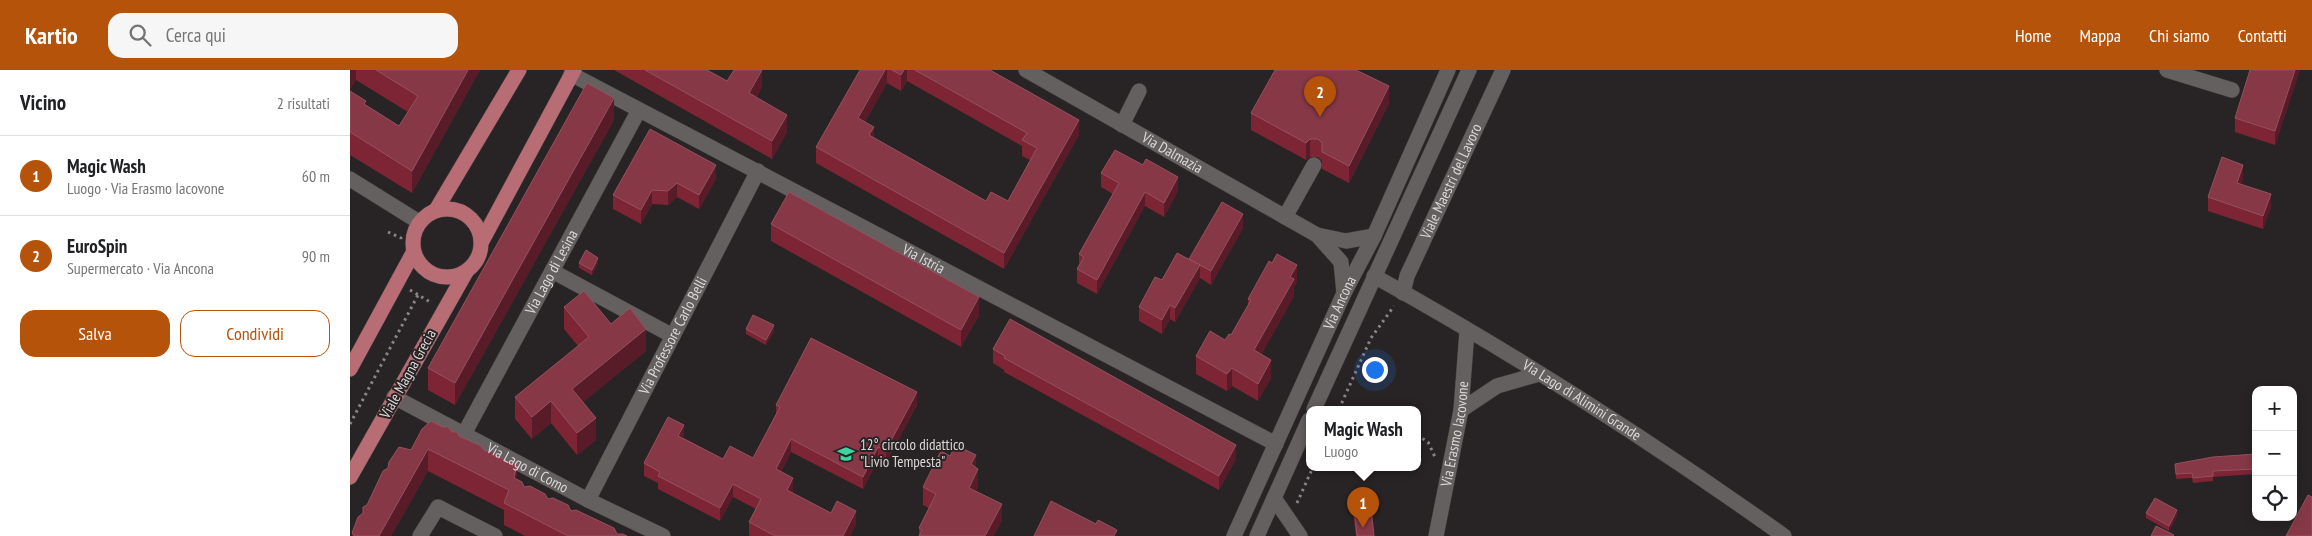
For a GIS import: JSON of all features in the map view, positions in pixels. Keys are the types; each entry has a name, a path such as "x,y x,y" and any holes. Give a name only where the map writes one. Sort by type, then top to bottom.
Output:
{"main road":[{"path":"466,272 451,277 435,276 422,267 414,253 413,237 419,222 436,210 519,70"},
{"name":"Viale Magna Grecia","path":"350,477 466,272 478,259 482,241 572,72"},
{"path":"436,210 452,208 466,214 477,226 482,241"},
{"path":"350,369 414,253"}],"street":[{"name":"Via Dalmazia","path":"1026,70 1317,235 1346,241 1374,236"},
{"name":"Via Ancona","path":"1234,536 1344,293 1374,236 1448,70"},
{"name":"Via Ancona","path":"1315,406 1469,70"},
{"name":"Viale Maestri del Lavoro","path":"1403,293 1407,276 1502,70"},
{"path":"2167,70 2232,90"},
{"name":"Via Istria","path":"572,72 639,110 1276,444"},
{"path":"1122,125 1139,91"},
{"name":"Via Lago di Lesina","path":"464,434 639,110"},
{"path":"1285,217 1314,165"},
{"name":"Via Professore Carlo Belli","path":"588,500 758,171"},
{"path":"350,179 419,222"},
{"name":"Via Dalmazia","path":"1317,235 1341,262 1344,293"},
{"path":"552,271 673,336"},
{"name":"Via Lago di Alimini Grande","path":"1374,276 1539,374 1687,467 1784,536"},
{"name":"Via Erasmo Iacovone","path":"1436,536 1461,410 1467,331"},
{"path":"1461,410 1497,386 1539,374"},
{"name":"Via Lago di Como","path":"394,397 588,500 663,536"},
{"path":"1257,536 1306,427"},
{"path":"1274,498 1300,536"},
{"path":"420,536 438,507 495,536"}],"path":[{"path":"1340,406 1371,338 1403,293"},
{"path":"350,424 418,295"},
{"path":"1289,520 1311,471"}],"building":[{"path":"376,70 468,70 412,171 350,132 350,91 366,101 364,104 399,126 418,96"},
{"path":"645,70 707,70 727,81 734,70 762,70 749,93 787,115 772,141"},
{"path":"860,70 885,70 858,118 874,127 869,135 986,201 991,192 1008,201 1037,148 1022,140 1027,133 915,70 990,70 1079,120 1004,253 816,147"},
{"path":"892,70 904,70 901,75"},
{"path":"1275,70 1356,70 1389,86 1349,166 1322,152 1322,143 1318,139 1310,139 1306,143 1251,113"},
{"path":"2250,70 2295,70 2275,131 2235,118"},
{"path":"587,83 614,98 455,383 428,368"},
{"path":"650,129 716,165 699,195 677,183 668,191 652,190 641,210 613,195"},
{"path":"1115,150 1143,165 1146,159 1178,177 1164,203 1145,192 1097,280 1077,269 1084,257 1079,254 1119,183 1101,173"},
{"path":"2222,157 2243,165 2237,183 2271,194 2263,216 2208,197"},
{"path":"789,192 979,297 961,330 771,224"},
{"path":"1222,202 1243,214 1211,271 1189,259"},
{"path":"586,250 598,258 592,270 579,263"},
{"path":"1177,253 1200,265 1175,308 1170,305 1162,320 1139,307 1155,277 1162,280"},
{"path":"1277,254 1297,265 1290,277 1294,279 1254,350 1271,360 1258,384 1232,368 1227,374 1196,356 1210,331 1225,340 1229,334 1231,335 1251,300 1248,299 1269,261 1272,263"},
{"path":"584,291 611,324 630,308 646,329 572,389 596,418 577,433 551,401 532,417 515,397 589,337 564,307"},
{"path":"753,315 774,325 766,340 746,329"},
{"path":"1010,319 1236,445 1219,476 1004,358 1005,356 993,349"},
{"name":"12° circolo didattico \"Livio Tempesta\"","path":"811,338 917,392 886,450 878,447 863,477 791,439 776,469 793,478 787,490 831,513 837,501 856,511 843,536 775,536 749,522 761,499 733,484 720,508 658,476 660,472 644,463 668,417 684,425 678,436 723,459 730,446 753,458 780,407 776,405"},
{"path":"431,421 443,427 448,427 452,432 457,432 459,436 481,446 485,451 490,451 507,462 517,464 514,478 522,482 524,487 530,486 545,494 548,499 553,498 568,505 571,511 576,510 614,528 617,534 627,536 568,536 504,503 509,490 428,449 379,536 355,536 352,533 358,517 363,513 363,507 367,505 383,471 388,468 389,462 399,447 411,450 422,429"},
{"path":"956,445 976,455 971,464 978,469 969,488 1002,504 985,536 919,536 922,530 919,528 936,494 923,487 941,451 950,456"},
{"path":"2252,454 2252,469 2213,471 2213,476 2193,478 2192,473 2176,474 2175,464 2213,457"},
{"path":"2308,495 2312,497 2312,536 2286,536 2294,521 2297,521 2297,516"},
{"path":"2155,498 2177,510 2169,526 2146,513"},
{"path":"1051,501 1096,524 1098,520 1117,530 1114,536 1034,536"},
{"path":"1371,508 1374,536 1357,536 1354,509"},
{"path":"2156,526 2174,535 2151,536"}],"place":[{"name":"EuroSpin","path":"1320,117"},
{"name":"12° circolo didattico \"Livio Tempesta\"","path":"846,454"},
{"name":"Magic Wash","path":"1363,528"}]}
